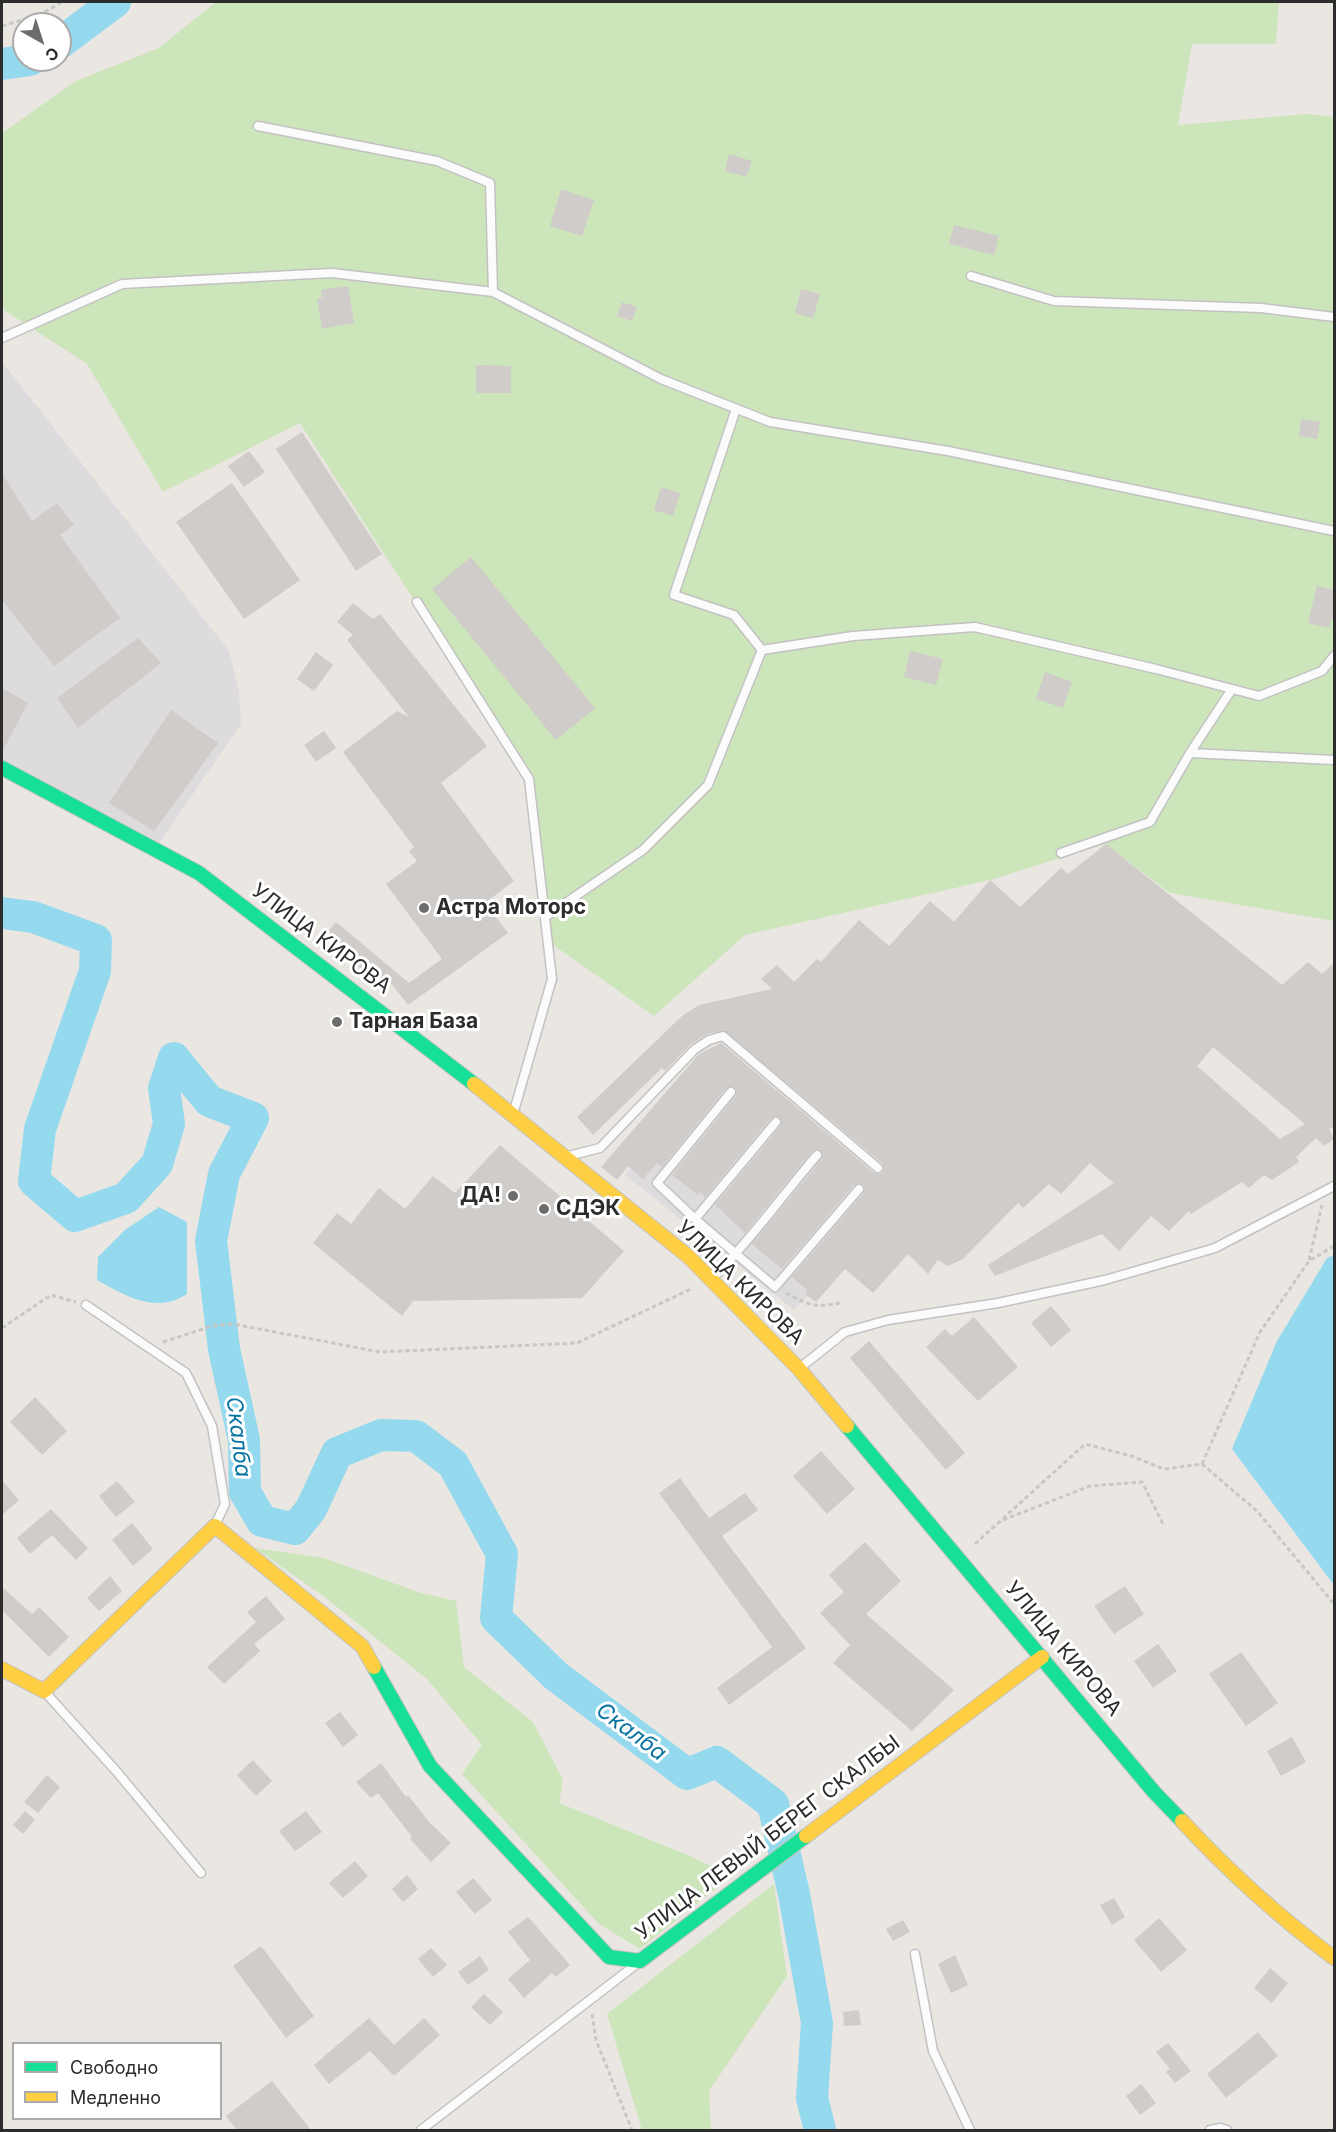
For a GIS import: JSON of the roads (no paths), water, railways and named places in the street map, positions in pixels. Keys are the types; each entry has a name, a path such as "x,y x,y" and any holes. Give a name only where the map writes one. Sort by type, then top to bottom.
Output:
{"street":[{"name":"УЛИЦА КИРОВА","path":"2,768 199,873 419,1040 689,1257 799,1369 960,1558 1154,1792 1219,1861 1287,1923 1335,1958"},
{"path":"2,1669 44,1691 215,1526"},
{"name":"УЛИЦА ЛЕВЫЙ БЕРЕГ СКАЛБЫ","path":"215,1526 362,1646 430,1766 609,1957 640,1961 1042,1658"}],"lane":[{"path":"258,126 437,161 490,183 493,292"},
{"path":"2,338 122,284 332,273 493,292 661,379 770,422 948,451 1335,531"},
{"path":"971,276 1053,301 1261,308 1335,317"},
{"path":"736,409 674,595 734,615 762,650"},
{"path":"417,602 529,779 552,979 513,1115"},
{"path":"762,650 853,636 975,627 1259,696 1322,671 1335,656"},
{"path":"545,917 643,850 708,785 762,650"},
{"path":"1061,853 1150,822 1190,753 1232,689"},
{"path":"1190,753 1335,760"},
{"path":"564,1157 600,1148 695,1049 709,1040 723,1036 878,1168"},
{"path":"731,1092 657,1183 695,1219 775,1287 859,1189"},
{"path":"695,1219 776,1122"},
{"path":"711,1280 736,1255 748,1236 817,1155"},
{"path":"799,1369 844,1332 888,1320 998,1303 1105,1280 1215,1248 1331,1188"},
{"path":"86,1305 186,1373 212,1426 225,1504 215,1526"},
{"path":"44,1691 117,1772 201,1873"},
{"path":"915,1954 933,2051 970,2130"},
{"path":"421,2130 640,1961"},
{"path":"1210,2130 1227,2130"}],"water":[{"path":"159,1207 187,1222 187,1294 164,1303 153,1303 130,1297 97,1280 98,1257 125,1230"},
{"path":"1334,1255 1334,1585 1232,1449 1277,1341 1327,1258"}],"waterway":[{"name":"Скалба","path":"72,34 115,2"},
{"name":"Скалба","path":"2,64 12,63"},
{"name":"Скалба","path":"2,913 33,917 96,940 95,971 40,1129 34,1181 75,1216 126,1198 157,1164 169,1124 164,1088 174,1058 209,1101 253,1118 224,1174 211,1241 224,1349 244,1440 245,1492 262,1521 295,1529 311,1509 337,1453 381,1435 416,1436 453,1464 502,1554 496,1618 556,1676 687,1774 717,1762 773,1804 794,1894 817,2023 812,2098 820,2130"}],"place":[{"name":"Астра Моторс","path":"424,908"},
{"name":"Тарная База","path":"337,1022"},
{"name":"ДА!","path":"513,1196"},
{"name":"СДЭК","path":"544,1209"}]}
